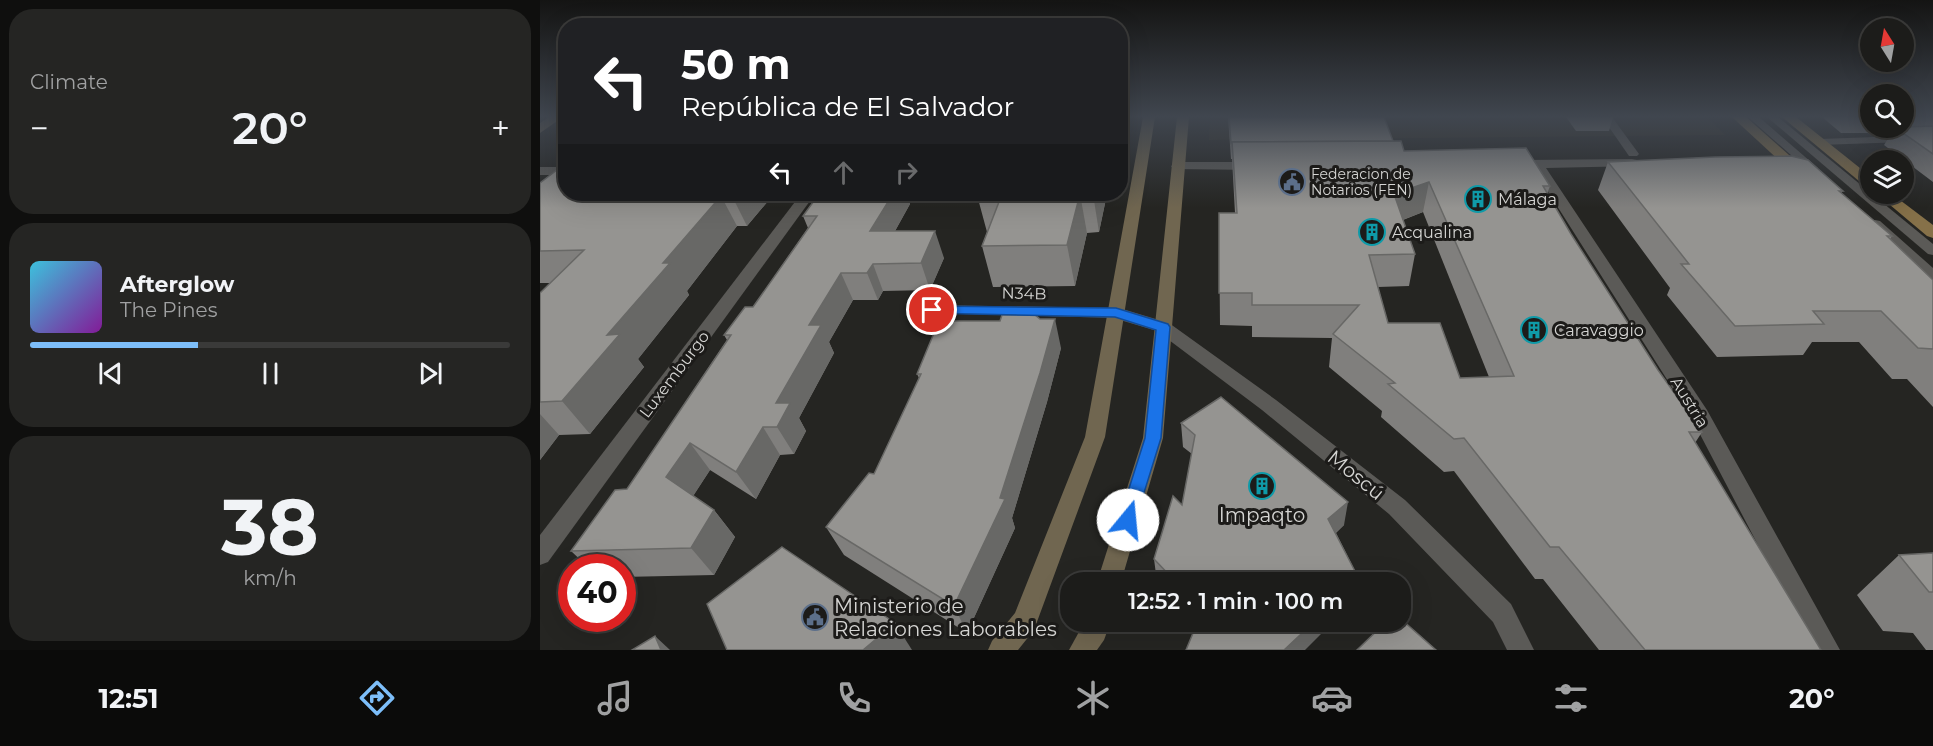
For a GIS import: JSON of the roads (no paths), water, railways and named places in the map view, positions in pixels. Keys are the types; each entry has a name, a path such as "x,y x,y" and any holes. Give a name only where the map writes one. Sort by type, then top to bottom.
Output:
{"main road":[{"path":"1772,147 1790,163 1820,183"},
{"path":"1826,147 1860,175"},
{"path":"1897,204 1933,233"},
{"path":"1864,223 1933,293"}],"street":[{"path":"1001,650 1025,621 1095,437 1144,147"},
{"path":"1112,572 1153,438 1180,147"},
{"path":"1502,164 1650,163"},
{"path":"1765,163 1790,163"},
{"name":"Austria","path":"1537,164 1700,415 1827,650"},
{"path":"1178,166 1269,166"},
{"path":"540,171 558,169"},
{"path":"540,185 558,172"},
{"name":"Luxemburgo","path":"540,554 803,201"},
{"name":"Moscú","path":"1116,313 1163,327 1269,405 1396,507 1502,613 1521,650"},
{"path":"1082,650 1094,632"}],"lane":[{"path":"1628,147 1633,154"},
{"path":"1784,147 1820,183"},
{"path":"1808,147 1933,251"},
{"path":"1864,223 1933,275"},
{"name":"N34B","path":"932,310 1116,313"}],"place":[{"name":"Federacion de Notarios (FEN)","path":"1292,182"},
{"name":"Málaga","path":"1478,199"},
{"name":"Acqualina","path":"1372,232"},
{"name":"Caravaggio","path":"1534,330"},
{"name":"Impaqto","path":"1262,486"},
{"name":"Ministerio de Relaciones Laborables","path":"815,617"}]}
